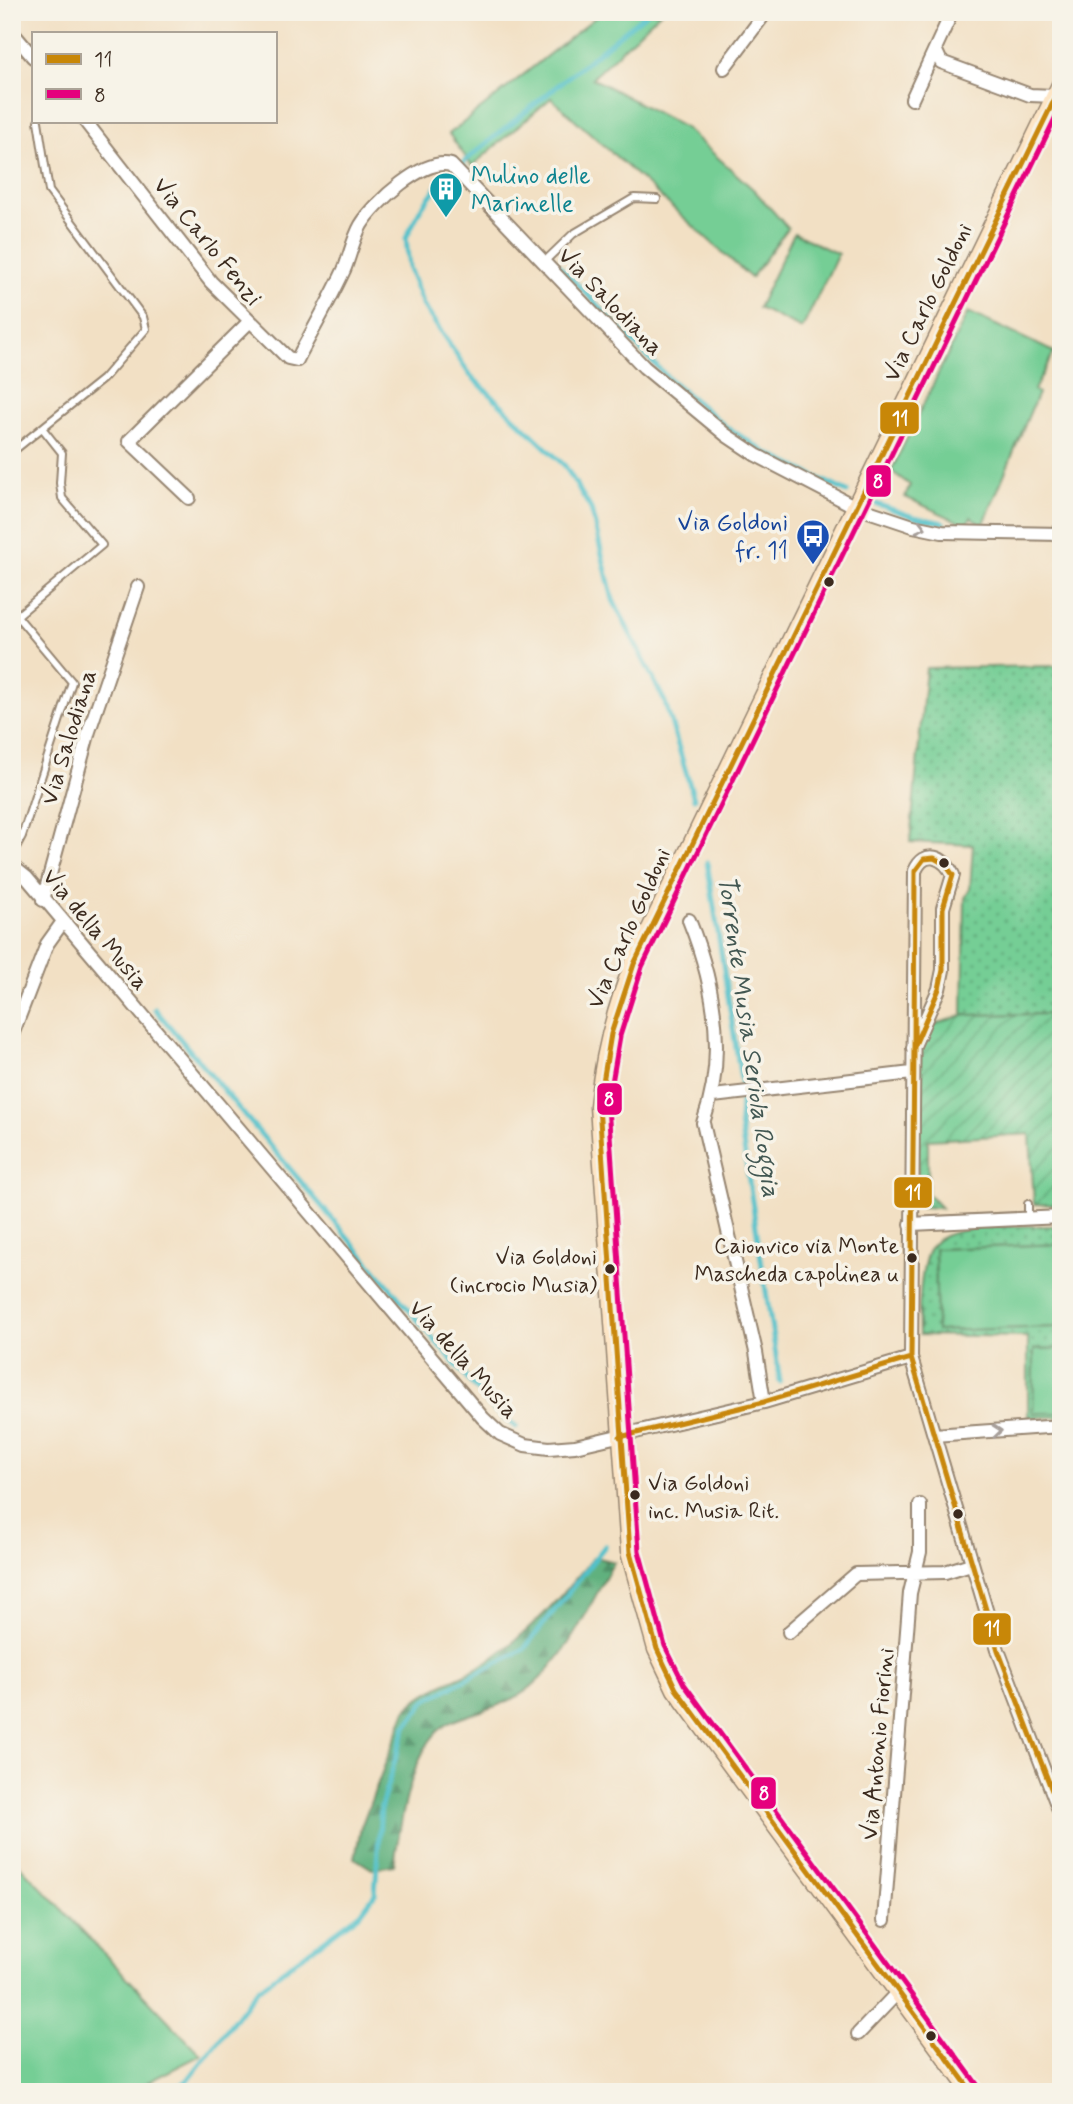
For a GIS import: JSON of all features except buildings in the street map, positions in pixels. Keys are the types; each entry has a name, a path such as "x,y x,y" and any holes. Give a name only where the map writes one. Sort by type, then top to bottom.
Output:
{"street":[{"path":"724,68 766,12"},
{"path":"912,99 952,12"},
{"path":"12,32 32,56"},
{"path":"935,48 942,62 1030,95 1058,92"},
{"name":"Via Carlo Goldoni","path":"972,2092 676,1689 657,1649 630,1552 599,1144 599,1106 607,1043 617,1005 634,964 1058,92"},
{"name":"Via Carlo Fenzi","path":"86,122 211,282 249,322 129,441 189,498"},
{"name":"Via Salodiana","path":"249,322 288,358 297,360 344,270 362,225 382,202 417,171 441,162 451,165 644,367 726,435 756,455 856,507 942,532 1061,534"},
{"name":"Via Salodiana","path":"43,900 89,731 138,587"},
{"path":"913,1048 939,989 943,970 943,908 953,875 947,862 937,857 926,857 919,862 915,870 912,1073 911,1359 998,1650 1060,1809"},
{"name":"Via della Musia","path":"12,866 27,878 62,923 488,1423 513,1441 537,1448 568,1447 620,1437 764,1402 911,1359"},
{"path":"689,920 712,988 716,1070 713,1096 703,1123 756,1352 764,1402"},
{"path":"12,1035 47,944 62,923"},
{"path":"713,1096 912,1073"},
{"path":"911,1223 1061,1217"},
{"path":"934,1435 1061,1426"},
{"name":"Via Antonio Fiorini","path":"884,1920 910,1593 920,1552 920,1505"},
{"path":"789,1632 856,1574 945,1572 971,1564"},
{"path":"858,2034 898,1992"}],"lane":[{"path":"12,453 103,379 142,335 146,323 49,191 38,122"},
{"path":"544,262 573,234 634,198 657,199"},
{"path":"12,855 22,836 72,682 15,618 102,545 62,498 62,453 43,429"},
{"path":"1028,1204 1028,1219"}],"green space":[{"path":"602,12 661,12 592,78 685,128 754,190 788,228 751,278 551,98 472,166 449,134"},
{"path":"794,233 838,254 802,329 758,308"},
{"path":"968,312 1054,352 1034,390 1038,393 983,526 971,517 966,525 905,497 910,485 891,471"},
{"path":"1061,666 1061,1014 963,1015 965,898 970,889 973,845 910,842 926,668"},
{"path":"1061,1014 1061,1205 1034,1204 1030,1134 928,1140 928,1194 941,1208 921,1207 917,1193 920,1040 927,1027 963,1015"},
{"path":"1061,1226 1061,1244 935,1249 937,1331 1061,1327 1061,1348 1034,1349 1033,1413 1061,1413 1061,1417 1028,1417 1028,1337 919,1335 922,1278 930,1248 939,1239 953,1233 990,1227"},
{"path":"1061,1244 1061,1327 937,1331 935,1249"},
{"path":"1061,1348 1061,1413 1033,1414 1034,1349"},
{"path":"594,1557 614,1562 557,1660 531,1687 513,1699 453,1721 439,1730 427,1745 410,1784 394,1865 372,1869 355,1858 361,1827 406,1710 424,1695 475,1669 516,1640 556,1601"},
{"path":"12,1857 201,2055 128,2092 12,2092"}],"waterway":[{"name":"Torrente Musia Seriola Roggia","path":"465,161 648,12"},
{"path":"461,164 668,378 725,426 767,453 847,492"},
{"name":"Torrente Musia Seriola Roggia","path":"443,179 421,208 406,238 409,268 423,305 470,375 565,466 591,509 613,600 665,702 694,799"},
{"path":"874,503 914,517 944,523"},
{"name":"Torrente Musia Seriola Roggia","path":"707,862 742,1086 740,1123 780,1382"},
{"path":"155,1009 492,1408 516,1427"},
{"name":"Torrente Musia Seriola Roggia","path":"173,2092 188,2080 258,1989 361,1913 375,1894 381,1806 405,1728 426,1700 524,1649 605,1546"}],"transit line":[{"name":"11","path":"972,2092 676,1689 657,1649 630,1552 599,1106 611,1034 634,964 1061,86"},
{"name":"8","path":"979,2087 684,1684 665,1646 639,1551 608,1106 620,1036 642,967 1061,106"},
{"name":"11","path":"934,858 945,864 953,875 943,908 943,970 939,989 914,1047 915,871 924,859 934,858"},
{"name":"11","path":"914,1047 911,1358 998,1650 1061,1814"},
{"name":"11","path":"620,1437 764,1402 911,1358"}],"place":[{"name":"Mulino delle Marinelle","path":"446,219"},
{"name":"Via Goldoni fr. 11","path":"813,566"},
{"name":"Caionvico via Monte Mascheda capolinea u","path":"912,1258"},
{"name":"Via Goldoni (incrocio Musia)","path":"610,1269"},
{"name":"Via Goldoni inc. Musia Rit.","path":"635,1495"}]}
